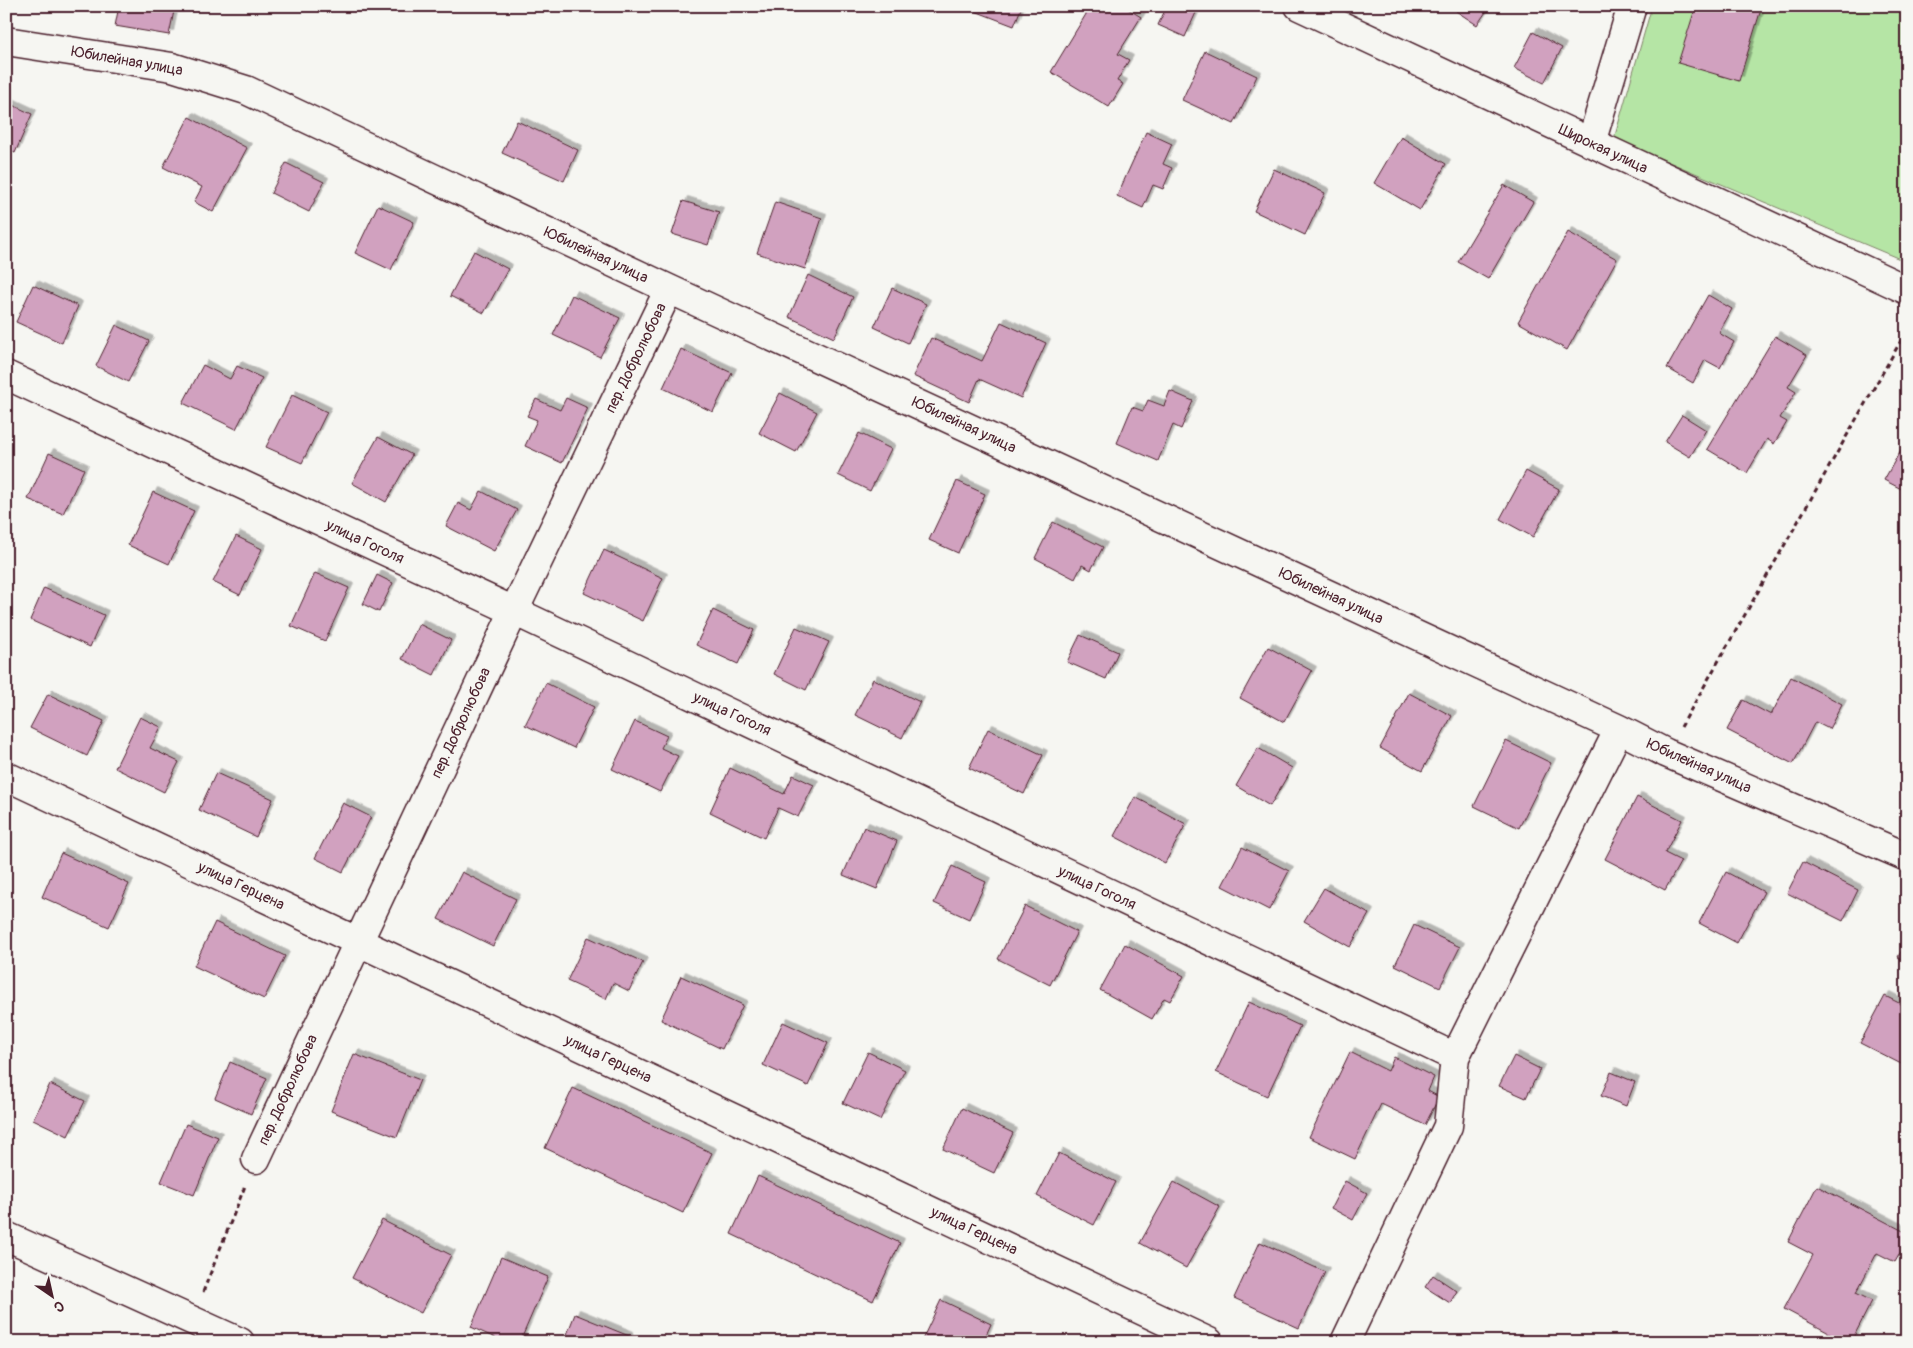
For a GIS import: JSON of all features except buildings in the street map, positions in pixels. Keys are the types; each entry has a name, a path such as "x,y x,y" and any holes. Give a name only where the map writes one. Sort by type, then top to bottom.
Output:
{"street":[{"name":"Широкая улица","path":"1299,6 1907,290"},
{"path":"1591,144 1632,6"},
{"name":"Юбилейная улица","path":"6,41 172,67 246,90 670,289 1619,729 1666,753 1907,857"},
{"name":"пер. Добролюбова","path":"256,1159 514,611 670,289"},
{"name":"улица Гоголя","path":"6,375 514,611 1455,1057"},
{"path":"1345,1342 1448,1126 1455,1057 1619,729"},
{"name":"улица Герцена","path":"6,776 1209,1342"},
{"path":"6,1236 240,1342"}],"path":[{"path":"1666,753 1907,330"},
{"path":"192,1320 256,1159"}],"green space":[{"path":"1652,6 1907,6 1907,262 1614,139"}]}
